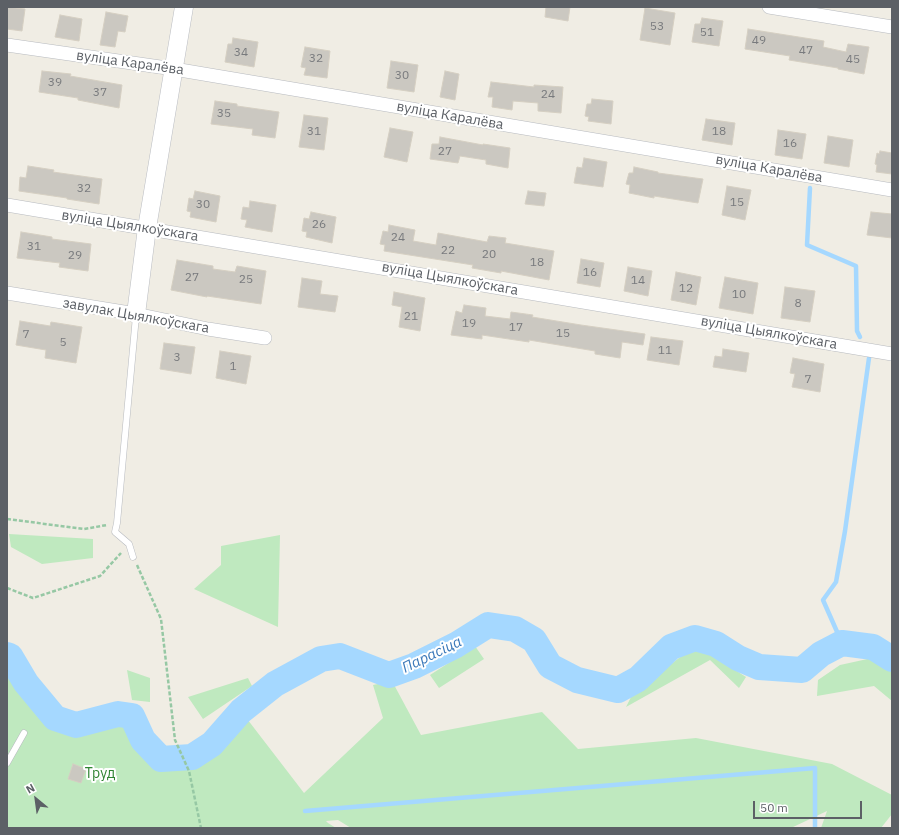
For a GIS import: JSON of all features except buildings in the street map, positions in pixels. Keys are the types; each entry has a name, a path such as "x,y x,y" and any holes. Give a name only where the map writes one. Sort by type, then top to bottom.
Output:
{"street":[{"path":"136,314 148,228 184,7"},
{"path":"769,7 892,27"},
{"name":"вуліца Каралёва","path":"7,45 174,69 892,190"},
{"name":"вуліца Цыялкоўскага","path":"7,205 892,354"},
{"name":"завулак Цыялкоўскага","path":"7,293 136,314 208,329 264,338"}],"lane":[{"path":"133,557 129,544 115,532 136,314"},
{"path":"7,763 24,733"}],"path":[{"path":"7,519 84,529 117,523"},
{"path":"7,588 33,598 100,576 129,544"},
{"path":"133,557 161,619 175,740 189,771 201,828"}],"green space":[{"path":"9,534 93,539 93,558 42,564 11,547"},
{"path":"280,535 278,627 194,589 221,565 221,546"},
{"path":"696,645 746,677 739,688 710,660 626,707 633,693"},
{"path":"475,646 484,659 439,688 430,675"},
{"name":"Труд","path":"7,648 27,662 39,700 55,718 76,725 118,714 132,716 143,740 161,759 192,757 212,744 241,711 304,793 383,718 373,685 392,681 421,735 542,712 578,749 696,738 832,764 892,795 892,814 881,828 821,828 827,811 791,828 351,828 338,820 326,821 336,828 7,828"},
{"path":"872,658 892,671 892,701 874,686 817,696 818,680 840,665"},
{"path":"127,670 150,678 150,702 132,700"},
{"path":"248,678 252,686 203,719 188,697"}],"waterway":[{"path":"810,188 807,245 856,266 857,331 860,337"},
{"path":"842,643 823,600 836,582 845,531 869,358"},
{"name":"Парасіца","path":"7,655 10,656 26,683 55,718 76,725 118,714 132,716 143,740 161,759 192,757 212,744 241,711 275,684 321,659 340,656 389,675 414,666 456,645 488,625 515,629 534,640 550,666 577,680 618,690 638,679 671,647 695,638 716,644 738,658 759,667 802,670 821,654 842,643 873,647 892,659"},
{"name":"Парасіца","path":"7,659 10,656"},
{"path":"305,811 815,768 815,828"}]}
